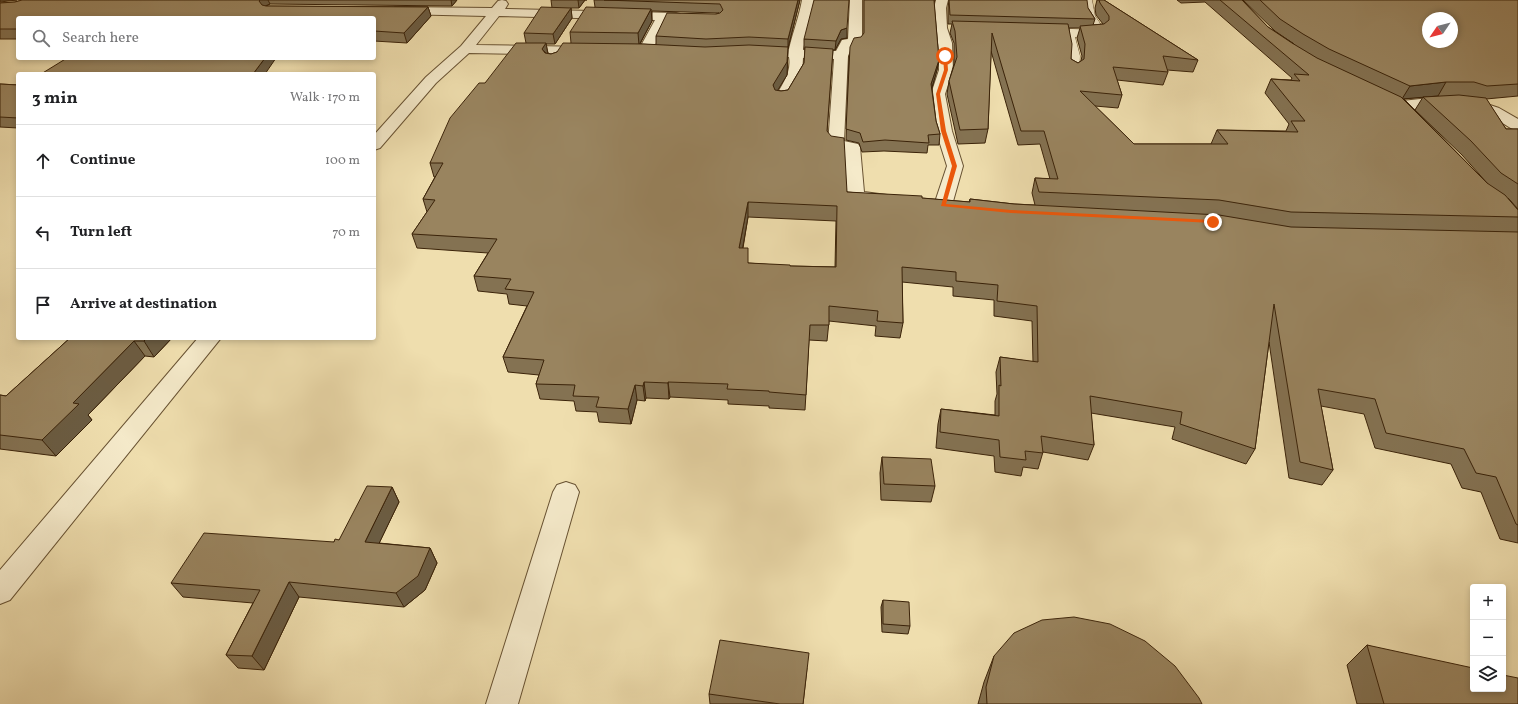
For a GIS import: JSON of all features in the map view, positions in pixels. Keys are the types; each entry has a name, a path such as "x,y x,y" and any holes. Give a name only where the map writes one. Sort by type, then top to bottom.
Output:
{"street":[{"path":"376,143 431,80 466,49 505,0"},
{"path":"577,26 593,0"},
{"path":"781,99 795,75 797,62 795,53 801,27 805,20 808,0"},
{"path":"856,0 855,42 847,43 841,56 836,145 852,147 856,196 896,200"},
{"path":"942,0 940,8 944,28 946,70 938,94 944,131 955,166 943,205"},
{"path":"389,10 687,17"},
{"path":"646,51 663,17"},
{"path":"550,65 568,38"},
{"path":"466,49 599,51"},
{"path":"630,51 661,52"},
{"path":"742,52 841,56"},
{"path":"1372,93 1400,106 1416,122"},
{"path":"1400,106 1438,102 1466,102 1494,111 1518,126"},
{"path":"0,591 208,340"},
{"path":"502,704 566,492"}],"lane":[{"path":"1038,31 1082,33 1100,32 1100,29 1096,26 1089,10 1088,0"},
{"path":"1074,72 1075,56 1070,36 1082,33"}],"building":[{"path":"22,0 260,0 259,1 262,5 266,6 428,7 404,33 376,31 376,16 16,16 16,29 0,29 0,3"},
{"path":"604,0 798,0 788,39 749,37 706,39 656,36 667,13 716,14 723,10 720,4"},
{"path":"814,0 849,0 847,28 841,30 836,41 804,39"},
{"path":"864,0 934,0 939,60 931,84 936,121 940,134 928,135 929,143 885,140 863,142 860,133 846,129 850,47 854,38 861,37 864,33"},
{"path":"949,0 1087,0 1088,8 1095,19 950,15"},
{"path":"1099,0 1104,0 1198,60 1163,56 1168,72 1113,67 1122,95 1080,91 1134,144 1228,144 1217,130 1298,132 1291,121 1305,121 1271,79 1300,81 1294,74 1309,75 1220,0 1242,0 1268,27 1292,43 1317,58 1401,97 1487,183 1505,195 1518,210 1518,217 1291,212 1219,200 1039,192 1035,178 1058,179 1044,131 1021,131 992,33 988,129 960,130 949,81 957,57 955,31 952,21 1068,24 1072,44 1071,59 1078,63 1084,59 1085,44 1080,26 1104,24 1109,20 1109,16"},
{"path":"1260,0 1518,0 1518,84 1487,86 1474,82 1446,82 1410,86 1329,49 1280,19"},
{"path":"541,7 571,8 553,34 524,33"},
{"path":"586,7 651,9 638,33 570,32"},
{"path":"516,43 546,43 542,49 545,53 551,54 557,52 563,43 644,44 705,47 749,45 788,47 787,62 773,85 775,90 781,91 788,90 804,63 805,47 833,49 827,131 831,136 844,138 847,192 922,196 922,198 970,202 970,199 1014,204 1219,215 1291,227 1518,232 1518,525 1516,524 1496,477 1476,473 1464,449 1386,433 1375,399 1318,389 1333,470 1300,462 1274,304 1255,449 1180,424 1182,412 1090,396 1094,445 1041,436 1043,453 1025,451 1026,460 1000,457 999,440 940,432 941,409 999,416 999,385 1001,386 1000,357 1038,362 1037,306 997,301 998,285 956,281 956,272 902,267 903,323 877,321 878,311 829,306 829,325 810,325 806,395 727,389 728,384 644,382 643,386 635,385 628,409 596,407 599,397 573,396 575,385 536,384 544,360 503,357 534,292 505,289 511,279 474,276 497,239 412,234 435,200 423,199 443,163 430,163 450,118 479,83 485,83","holes":["748,202 837,206 836,267 748,263 748,248 739,248"]},
{"path":"64,60 264,60 254,72 44,72"},
{"path":"0,84 16,85 16,118 0,117"},
{"path":"1459,95 1486,98 1506,129 1518,129 1518,184 1501,173 1471,141 1423,97"},
{"path":"68,340 145,340 134,341 73,403 79,404 42,440 0,435 0,395 6,396"},
{"path":"882,457 931,459 935,486 884,484"},
{"path":"367,486 392,487 365,542 430,548 418,576 396,593 289,582 252,656 226,655 260,590 171,583 204,533 334,542 335,539 339,540"},
{"path":"883,600 909,602 910,626 883,624"},
{"path":"1074,617 1110,624 1145,641 1175,666 1202,704 987,704 986,687 994,656 1014,633 1042,620"},
{"path":"720,640 809,653 803,704 780,704 709,694"},
{"path":"1367,645 1470,667 1470,692 1506,692 1506,676 1518,678 1518,704 1384,704"}],"route":[{"path":"945,56 946,70 938,94 944,131 955,166 943,205 1011,212 1081,214 1213,222"}]}
